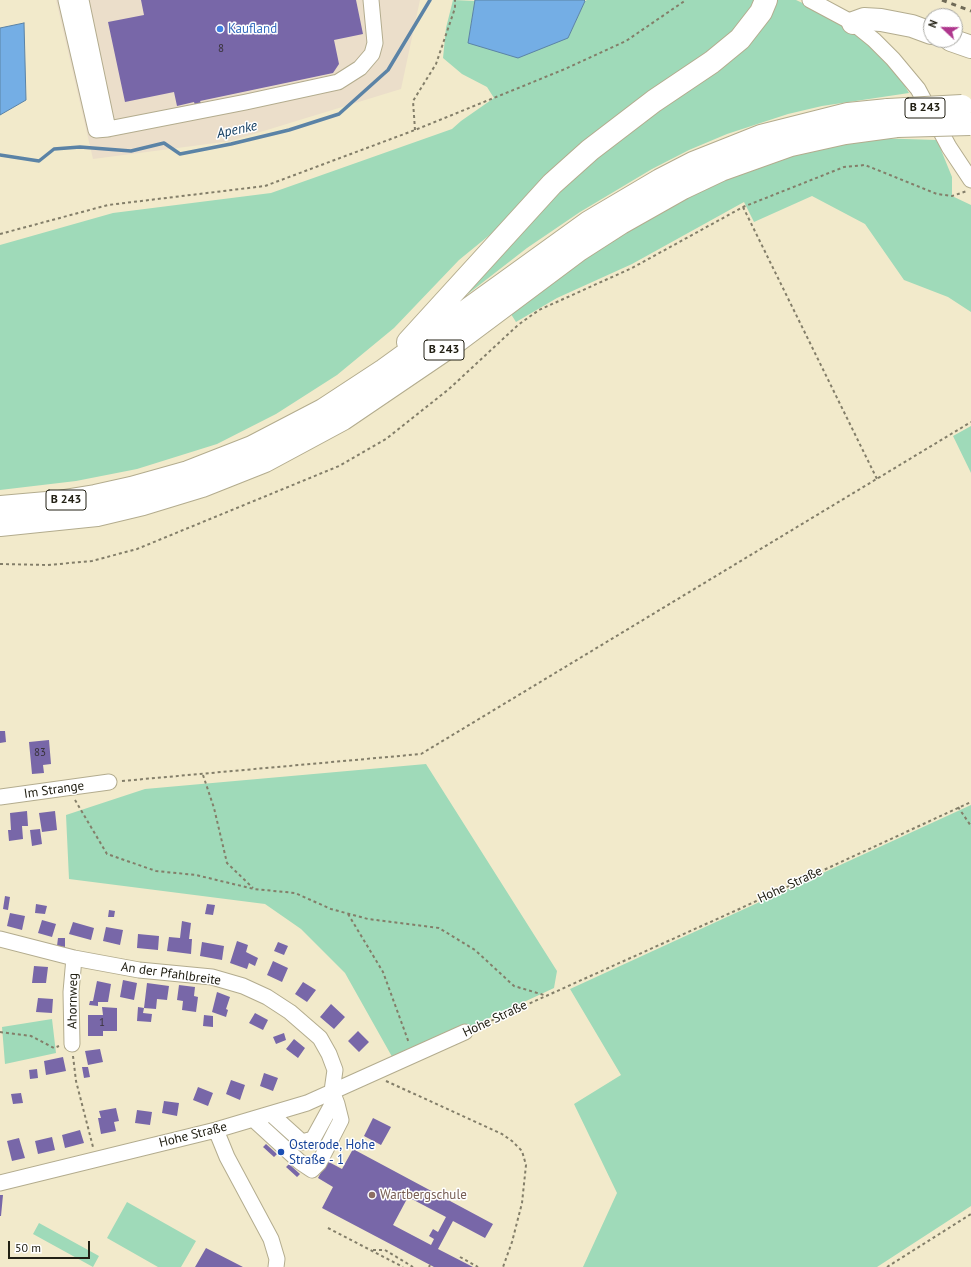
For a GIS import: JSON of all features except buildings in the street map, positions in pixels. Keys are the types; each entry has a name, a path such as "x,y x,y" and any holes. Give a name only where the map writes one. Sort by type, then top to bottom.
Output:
{"highway":[{"path":"384,370 552,184 595,146 654,101 712,62 740,39 761,12 766,0"},
{"path":"852,23 864,19 881,20 912,26 923,30"},
{"name":"B 243","path":"0,507 95,496 160,481 215,462 288,429 323,410 384,370 589,222 660,180 693,163 761,136 848,114 892,118 968,115"},
{"name":"B 243","path":"0,524 97,514 143,504 202,486 264,461 343,419 452,345 580,250 621,222 683,188 728,167 791,145 845,133 892,118"}],"street":[{"path":"66,0 82,38"},
{"path":"81,0 82,38 96,130 246,102 338,82 360,68 372,54 375,43 371,0"},
{"path":"810,0 852,23 874,40 893,59 918,89 949,147 971,180"},
{"name":"Im Strange","path":"0,797 108,782"},
{"name":"An der Pfahlbreite","path":"0,939 74,958 139,970 212,977 243,986 267,997 290,1012 320,1038 329,1054 334,1070 335,1098 340,1120 319,1163 312,1170 300,1162 253,1119"},
{"name":"Ahornweg","path":"72,1044 71,992 74,958"},
{"name":"Hohe Straße","path":"0,1183 216,1130 307,1103 335,1098 372,1075 465,1032"},
{"path":"271,1114 302,1142 314,1139 335,1098"},
{"path":"216,1130 227,1158 271,1239 277,1259 276,1267"}],"path":[{"path":"414,130 413,101 436,64 455,8 455,0"},
{"path":"0,234 108,205 265,186 414,130 565,69 626,40 686,0"},
{"path":"0,564 48,565 92,561 137,549 339,466 386,439 449,388 518,325 539,310 632,268 743,207 844,167 865,165 937,194 952,196 971,190"},
{"path":"743,207 877,479"},
{"path":"108,782 203,775 421,754 971,422"},
{"path":"203,775 214,808 226,863 254,888"},
{"path":"68,788 107,854 156,871 196,875 254,888 295,893 331,909 368,919 439,928 475,950 514,986 545,996"},
{"name":"Hohe Straße","path":"465,1032 737,910 971,802"},
{"path":"958,808 971,826"},
{"path":"348,914 383,972 414,1056"},
{"path":"0,1032 30,1036 54,1048 72,1044 76,1081 95,1159"},
{"path":"372,1075 502,1134 522,1151 526,1165 523,1196 512,1242 503,1267"},
{"path":"887,1267 971,1214"},
{"path":"328,1228 403,1267"},
{"path":"371,1250 385,1250 413,1267"},
{"path":"460,1257 478,1267"}],"shaded area":[{"path":"56,0 420,0 401,89 231,141 93,159"}],"green space":[{"path":"453,0 475,1 468,43 568,38 585,1 587,0 755,0 736,34 459,260 394,328 337,375 276,414 217,444 137,469 76,481 0,490 0,245 113,213 271,193 452,129 494,98 487,87 462,74 443,58 446,28"},
{"path":"778,0 796,0 841,21 884,58 902,81 909,93 822,106 788,114 727,134 689,150 652,169 580,212 527,248 442,314 529,214 771,3"},
{"path":"872,138 937,140 952,177 952,196 971,205 971,312 948,297 904,280 865,224 812,196 754,222 744,202 632,264 557,298 516,322 509,311 652,213 760,162"},
{"path":"971,426 971,473 953,436"},
{"path":"426,764 557,971 554,988 395,1062 345,973 301,929 265,904 69,879 66,815 145,789"},
{"path":"971,805 971,1206 877,1267 583,1267 617,1193 574,1104 621,1075 570,989"},
{"path":"52,1019 56,1053 5,1064 2,1027"},
{"path":"127,1202 196,1241 181,1267 158,1267 107,1238"},
{"path":"39,1223 99,1256 93,1267 33,1234"}],"water":[{"path":"475,0 585,1 568,38 518,58 468,43"},
{"path":"24,23 26,100 0,115 0,28"}],"waterway":[{"name":"Apenke","path":"0,155 39,161 54,149 80,147 131,151 164,143 180,154 231,144 289,130 339,114 388,70 430,0"}],"railway":[{"path":"942,0 971,11"}],"place":[{"name":"Kaufland","path":"220,29"},
{"name":"Osterode, Hohe Straße - 1","path":"281,1152"},
{"name":"Wartbergschule","path":"372,1195"}]}
